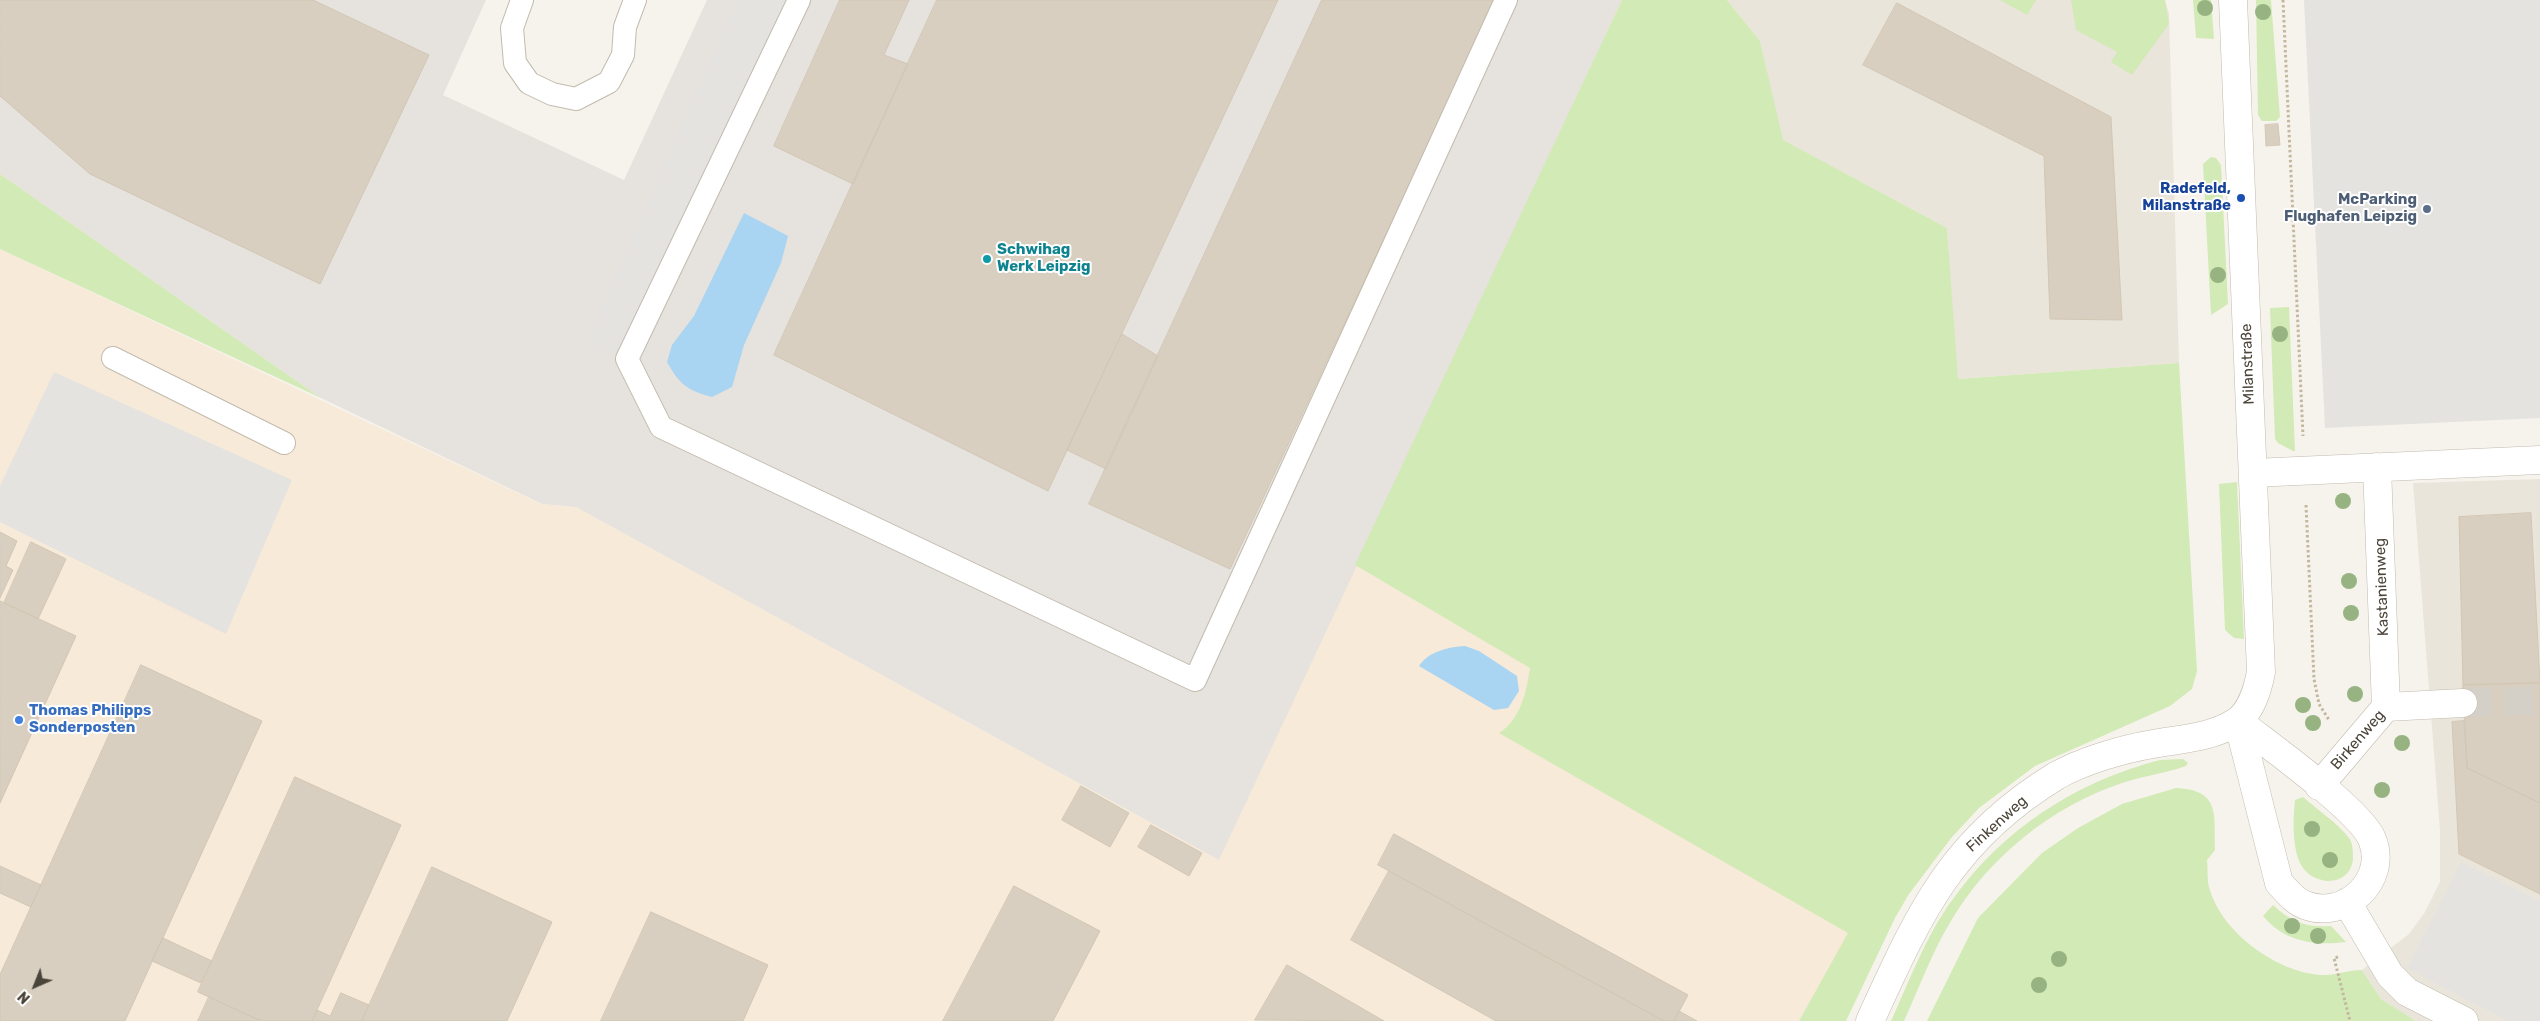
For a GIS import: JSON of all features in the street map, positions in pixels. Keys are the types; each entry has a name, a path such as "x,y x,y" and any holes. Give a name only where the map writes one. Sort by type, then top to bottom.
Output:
{"street":[{"name":"Milanstraße","path":"2232,0 2261,672 2257,692 2238,721"},
{"path":"2253,473 2540,460"},
{"name":"Kastanienweg","path":"2377,468 2386,708"},
{"name":"Birkenweg","path":"2319,786 2386,708 2463,704"},
{"path":"2238,721 2319,786 2364,826 2372,840 2376,857 2373,874 2365,888 2353,900 2337,907 2321,909 2304,905 2290,896 2279,882 2238,721"},
{"name":"Finkenweg","path":"1870,1021 1907,940 1942,880 1975,839 2013,805 2058,775 2111,754 2151,744 2207,735 2238,721"},
{"path":"2348,902 2390,974 2407,992 2464,1021"}],"lane":[{"path":"522,0 512,28 515,63 529,83 552,94 576,100 609,82 623,55 625,27 635,0"},
{"path":"799,0 627,359 661,427 1196,680 1506,0"},
{"path":"113,358 284,443"}],"path":[{"path":"2283,0 2304,471 2316,687 2319,704 2327,717 2354,744"},
{"path":"2350,1021 2334,958 2372,945"}],"shaded area":[{"path":"0,0 486,0 443,95 624,180 707,0 1622,0 1219,860 576,507 542,504 321,398 0,174"},
{"path":"737,0 799,0 627,359 586,341"},
{"path":"1727,0 2165,0 2169,14 2179,363 1957,379 1947,228 1782,140 1760,41"},
{"name":"McParking Flughafen Leipzig","path":"2304,0 2540,0 2540,418 2325,428"},
{"path":"0,249 541,504 576,507 1219,860 1355,565 1531,668 1522,704 1511,725 1500,733 1849,933 1799,1021 0,1021"},
{"path":"54,372 292,480 226,634 0,522 0,486"},
{"path":"2540,479 2540,1021 2416,1021 2381,999 2362,970 2409,934 2425,912 2440,882 2440,830 2413,483"},
{"path":"2461,862 2540,901 2540,1021 2508,1021 2407,968"}],"green space":[{"path":"1622,0 1727,0 1760,41 1783,140 1947,228 1958,379 2179,363 2197,671 2192,689 2170,706 2035,766 1979,808 1952,837 1909,894 1895,918 1846,1021 1799,1021 1848,933 1499,733 1513,720 1517,713 1527,686 1530,668 1355,565"},
{"path":"2000,0 2036,0 2027,15"},
{"path":"2071,0 2165,0 2169,24 2132,75 2111,62 2117,52 2076,30"},
{"path":"2193,0 2211,0 2214,39 2196,38"},
{"path":"2256,0 2271,0 2280,117 2276,121 2262,121 2258,115"},
{"path":"2211,157 2216,158 2221,165 2228,304 2211,315 2203,164"},
{"path":"0,174 321,398 0,249"},
{"path":"2289,307 2295,451 2278,443 2275,439 2270,308"},
{"path":"2237,482 2244,639 2234,638 2225,630 2219,484"},
{"path":"2183,759 2188,763 2186,766 2177,769 2122,783 2071,805 2024,837 2003,856 1983,876 1951,921 1904,1021 1891,1021 1919,958 1943,913 1973,874 1995,851 2044,811 2071,795 2129,769 2160,760"},
{"path":"2176,788 2191,790 2201,794 2208,799 2212,807 2215,826 2215,850 2207,860 2209,887 2215,904 2238,934 2268,957 2285,966 2303,972 2325,975 2362,970 2381,999 2416,1021 1927,1021 1978,918 2042,853 2078,828 2122,804"},
{"path":"2303,797 2339,827 2350,840 2353,848 2353,860 2345,876 2330,881 2322,880 2307,872 2301,865 2296,850 2294,815 2295,800"},
{"path":"2273,905 2286,916 2300,923 2314,926 2331,926 2346,942 2311,942 2290,937 2272,925 2263,916"}],"water":[{"path":"744,213 788,236 781,263 744,345 732,387 712,397 685,386 667,362 672,345 694,316"},
{"path":"1465,646 1479,651 1517,676 1519,691 1508,708 1494,710 1419,666 1428,657 1439,651"}],"building":[{"path":"0,0 313,0 429,55 320,284 90,174 0,96"},
{"path":"840,0 909,0 884,55 908,64 853,184 774,146"},
{"name":"Schwihag Werk Leipzig","path":"937,0 1278,0 1048,491 774,355"},
{"path":"1322,0 1495,0 1230,569 1089,504"},
{"path":"1897,3 2111,117 2122,320 2050,319 2044,156 1863,65"},
{"path":"2278,124 2280,145 2266,146 2265,125"},
{"path":"1122,334 1158,356 1106,469 1067,450"},
{"path":"2531,513 2540,683 2463,685 2459,517"},
{"path":"0,532 17,541 6,566 13,570 0,598"},
{"path":"31,542 66,559 38,619 4,603"},
{"name":"Thomas Philipps Sonderposten","path":"0,601 76,636 0,803"},
{"path":"141,665 262,721 125,1021 0,1021 0,975"},
{"path":"2540,683 2540,803 2467,768 2463,685"},
{"path":"2464,721 2467,768 2540,803 2540,894 2459,854 2452,722"},
{"path":"295,777 401,825 312,1021 261,1021 198,992"},
{"path":"1081,786 1129,813 1110,847 1062,820"},
{"path":"1151,825 1202,853 1189,876 1138,847"},
{"path":"1394,834 1688,995 1674,1021 1664,1021 1378,865"},
{"path":"0,866 41,885 31,907 0,893"},
{"path":"432,867 552,922 507,1021 362,1021"},
{"path":"1389,871 1664,1021 1496,1021 1351,940"},
{"path":"1014,886 1100,931 1053,1021 943,1021"},
{"path":"651,912 768,965 743,1021 601,1021"},
{"path":"163,938 212,961 201,983 152,961"},
{"path":"1287,965 1384,1021 1255,1020"},
{"path":"341,993 369,1005 362,1021 312,1021 317,1010 330,1016"},
{"path":"209,997 261,1021 198,1021"},
{"path":"1679,1011 1697,1021 1674,1021"}],"tunnel":[{"path":"2463,703 2540,700"}],"place":[{"name":"Radefeld, Milanstraße","path":"2241,198"},
{"name":"McParking Flughafen Leipzig","path":"2427,209"},
{"name":"Schwihag Werk Leipzig","path":"987,259"},
{"name":"Thomas Philipps Sonderposten","path":"19,720"}]}
